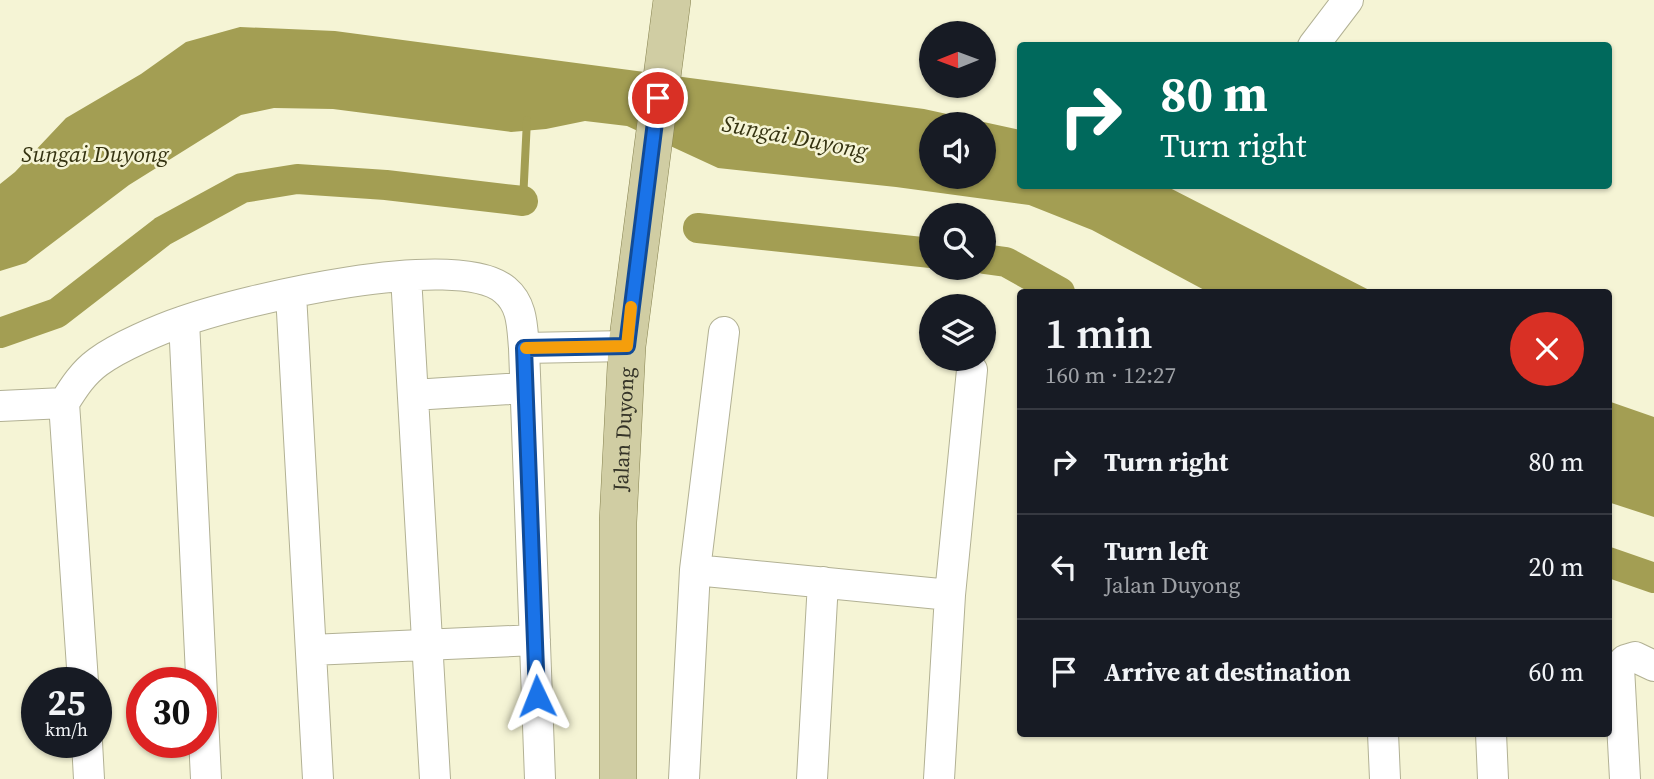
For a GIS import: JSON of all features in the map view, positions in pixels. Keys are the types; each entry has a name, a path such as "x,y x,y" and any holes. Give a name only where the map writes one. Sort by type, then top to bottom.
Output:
{"main road":[{"name":"Jalan Duyong","path":"618,779 618,522 627,346 672,0"}],"street":[{"path":"1316,42 1348,0"},
{"path":"82,667 64,402 79,379 99,361 184,321 291,294 406,276 474,275 505,290 521,311 540,779"},
{"path":"406,276 425,645 435,779"},
{"path":"291,294 318,779"},
{"path":"184,321 206,779"},
{"path":"684,779 695,570 724,332"},
{"path":"524,348 627,346"},
{"path":"939,779 950,595 972,371"},
{"path":"413,395 524,388"},
{"path":"0,406 64,402"},
{"path":"695,570 950,595"},
{"path":"812,779 823,582"},
{"path":"311,650 535,640"},
{"path":"1625,779 1619,667 1625,660 1635,657 1654,666"},
{"path":"1383,737 1385,779"},
{"path":"1491,737 1493,779"},
{"path":"87,758 89,779"}],"water":[{"name":"Sungai Duyong","path":"240,27 335,31 938,112 919,112 919,189 996,189 996,125 1017,129 1017,189 1172,189 1367,289 1202,289 1092,230 1029,205 896,187 718,168 627,126 585,121 546,129 511,132 333,109 274,108 241,115 129,185 26,263 0,271 0,184 15,172 66,118 141,74 186,42"},
{"path":"1612,402 1654,417 1654,517 1612,503"}],"waterway":[{"path":"523,201 527,120"},
{"path":"0,333 57,313 163,231 242,188 297,179 386,185 523,201"},
{"path":"698,228 919,252"},
{"path":"996,261 1006,262 1055,289"},
{"path":"1612,563 1654,578"}],"slow traffic":[{"path":"526,348 627,346 631,307"}],"route":[{"path":"537,696 524,348 627,346 658,98"}]}
